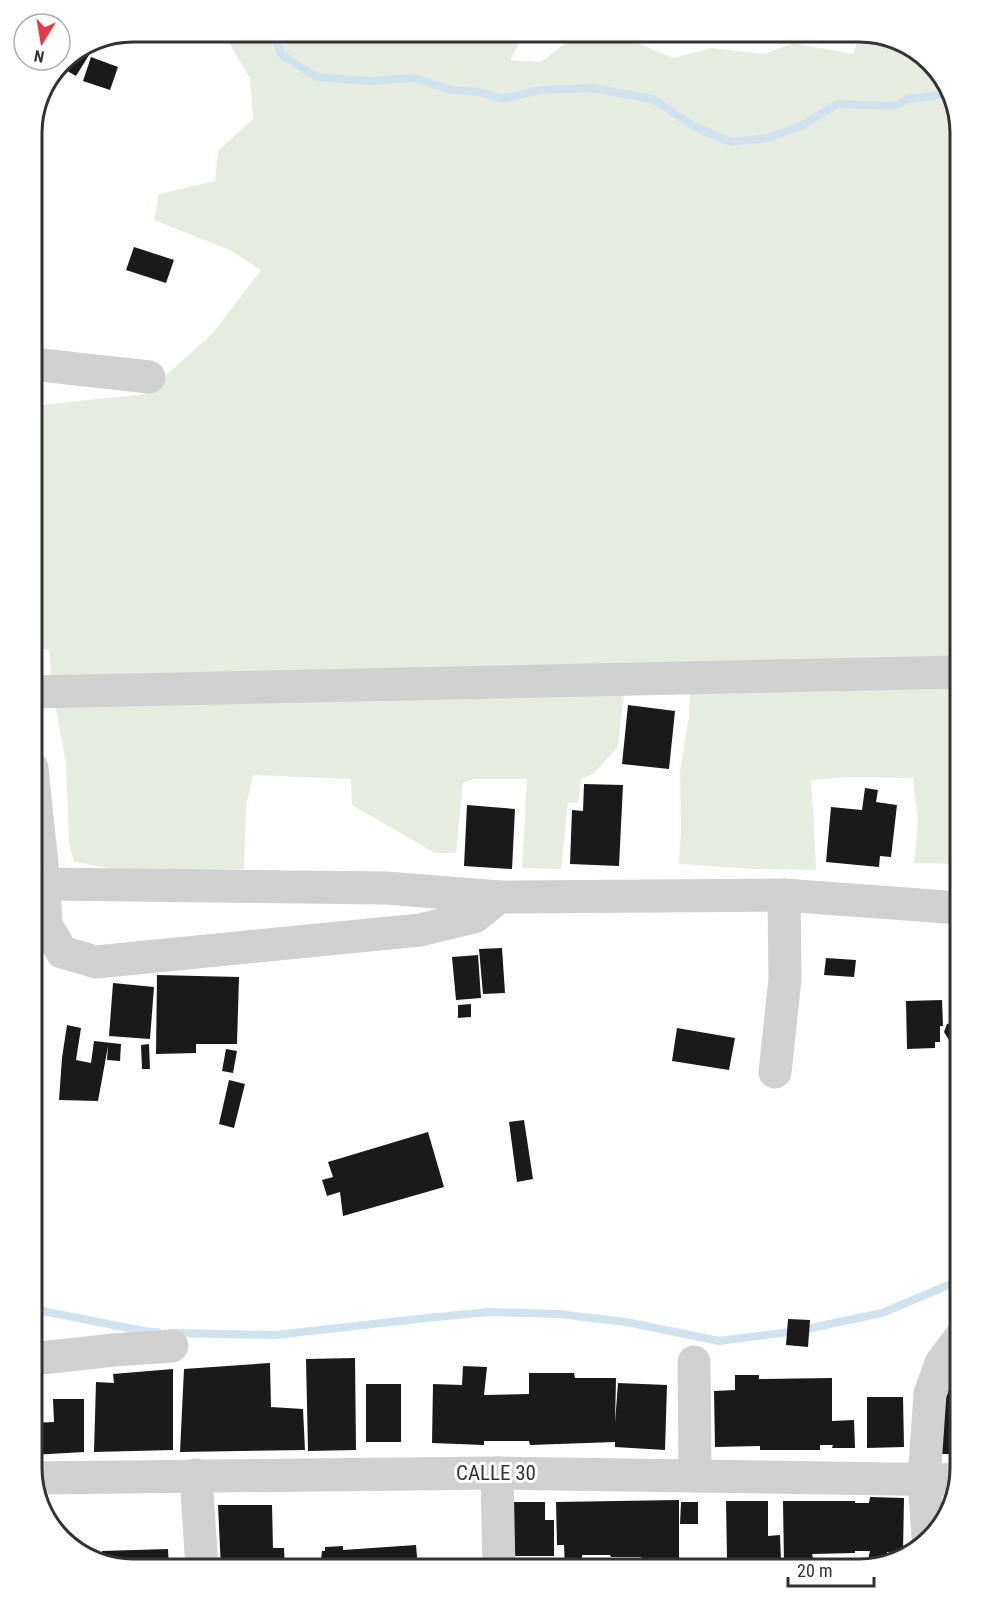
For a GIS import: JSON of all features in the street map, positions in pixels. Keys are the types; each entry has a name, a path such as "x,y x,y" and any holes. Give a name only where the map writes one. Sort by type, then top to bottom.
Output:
{"street":[{"path":"42,365 149,377"},
{"path":"42,693 950,672"},
{"path":"42,865 46,926 62,952 96,962 420,930 474,917 499,897"},
{"path":"44,884 386,888 499,897 784,895 950,907"},
{"path":"775,1071 785,979 784,895"},
{"path":"42,1358 172,1346"},
{"path":"927,1527 924,1480 930,1394 950,1352"},
{"path":"694,1362 695,1476"},
{"path":"497,1473 499,1559"},
{"name":"CALLE 30","path":"43,1478 497,1473 949,1480"},
{"path":"196,1475 201,1559"}],"shaded area":[{"path":"228,42 520,42 510,60 541,62 567,42 636,42 673,58 711,48 765,54 793,43 853,54 857,42 865,42 888,47 910,57 935,82 941,93 948,115 950,133 950,864 914,863 918,822 913,778 849,777 811,780 816,870 679,864 680,771 689,716 690,688 625,686 618,747 593,774 581,779 578,803 568,803 561,869 522,868 527,779 473,779 463,783 456,853 435,853 352,805 351,779 253,775 246,806 244,869 134,872 74,862 69,843 66,763 52,687 49,650 42,649 42,405 145,394 213,333 261,270 232,251 154,220 159,194 215,181 218,151 253,119 250,78"}],"building":[{"path":"89,55 76,76 69,72 72,72 72,66 82,57"},
{"path":"91,57 118,67 110,90 83,81"},
{"path":"134,247 174,260 166,283 126,270"},
{"path":"628,705 675,711 669,769 622,764"},
{"path":"584,784 623,785 619,866 570,864 572,810 583,811"},
{"path":"865,788 878,790 876,802 897,805 891,857 880,856 879,867 826,862 831,807 862,810"},
{"path":"467,805 515,809 512,869 464,866"},
{"path":"502,948 505,993 483,994 479,949"},
{"path":"478,955 481,998 456,1000 452,957"},
{"path":"826,958 856,960 854,977 824,975"},
{"path":"157,975 239,977 237,1044 196,1044 196,1053 156,1054"},
{"path":"113,983 154,987 150,1039 109,1036"},
{"path":"942,1000 943,1026 940,1026 940,1042 935,1042 935,1048 907,1049 906,1001"},
{"path":"471,1004 471,1017 458,1018 458,1005"},
{"path":"950,1023 950,1040 944,1032 947,1024"},
{"path":"67,1025 81,1028 76,1060 91,1063 94,1041 121,1044 120,1061 107,1060 108,1046 98,1101 59,1100"},
{"path":"677,1028 735,1038 729,1070 672,1061"},
{"path":"149,1044 150,1069 142,1069 141,1045"},
{"path":"226,1049 237,1051 233,1073 222,1071"},
{"path":"229,1080 245,1084 234,1128 219,1124"},
{"path":"524,1120 533,1179 517,1182 509,1122"},
{"path":"428,1132 444,1187 343,1216 340,1192 327,1196 322,1180 333,1177 328,1162"},
{"path":"788,1319 810,1320 808,1347 786,1345"},
{"path":"355,1358 356,1450 308,1451 306,1359"},
{"path":"270,1363 271,1407 303,1409 305,1450 180,1452 184,1369"},
{"path":"463,1366 487,1367 484,1395 529,1394 529,1373 574,1373 575,1378 616,1378 615,1423 618,1383 667,1385 665,1450 615,1447 615,1442 530,1445 529,1441 484,1441 484,1445 432,1443 433,1384 462,1385"},
{"path":"173,1369 173,1450 94,1452 96,1382 114,1383 113,1374"},
{"path":"735,1375 759,1375 759,1379 832,1378 832,1421 854,1420 855,1448 832,1448 833,1445 820,1445 820,1450 760,1450 760,1446 715,1447 714,1391 735,1390"},
{"path":"366,1384 401,1384 401,1442 366,1442"},
{"path":"937,1385 950,1385 950,1454 939,1454"},
{"path":"867,1397 903,1397 904,1447 867,1448"},
{"path":"53,1399 84,1399 84,1452 42,1454 42,1423 54,1422"},
{"path":"870,1497 904,1498 903,1548 871,1558 868,1558 870,1551 855,1551 855,1553 812,1554 813,1559 784,1559 783,1501 869,1503"},
{"path":"679,1500 679,1559 582,1555 582,1559 565,1559 564,1545 557,1545 556,1502"},
{"path":"726,1501 768,1501 768,1536 780,1535 781,1559 727,1559"},
{"path":"510,1502 545,1502 545,1520 554,1520 554,1556 510,1556"},
{"path":"681,1502 698,1502 698,1524 680,1524"},
{"path":"218,1505 272,1505 273,1548 284,1548 285,1559 221,1559"},
{"path":"416,1545 417,1559 321,1559 325,1547 343,1546 343,1550"},
{"path":"168,1549 168,1559 127,1559 104,1554 102,1551"}],"waterway":[{"path":"276,42 282,55 316,77 370,81 414,78 452,90 481,92 502,99 540,90 592,88 653,99 693,126 731,142 768,138 803,125 837,104 894,106 908,99 942,95"},
{"path":"171,1333 275,1335 488,1312 559,1314 626,1322 719,1341 797,1331 882,1313 950,1284"},
{"path":"42,1311 158,1332"}]}
